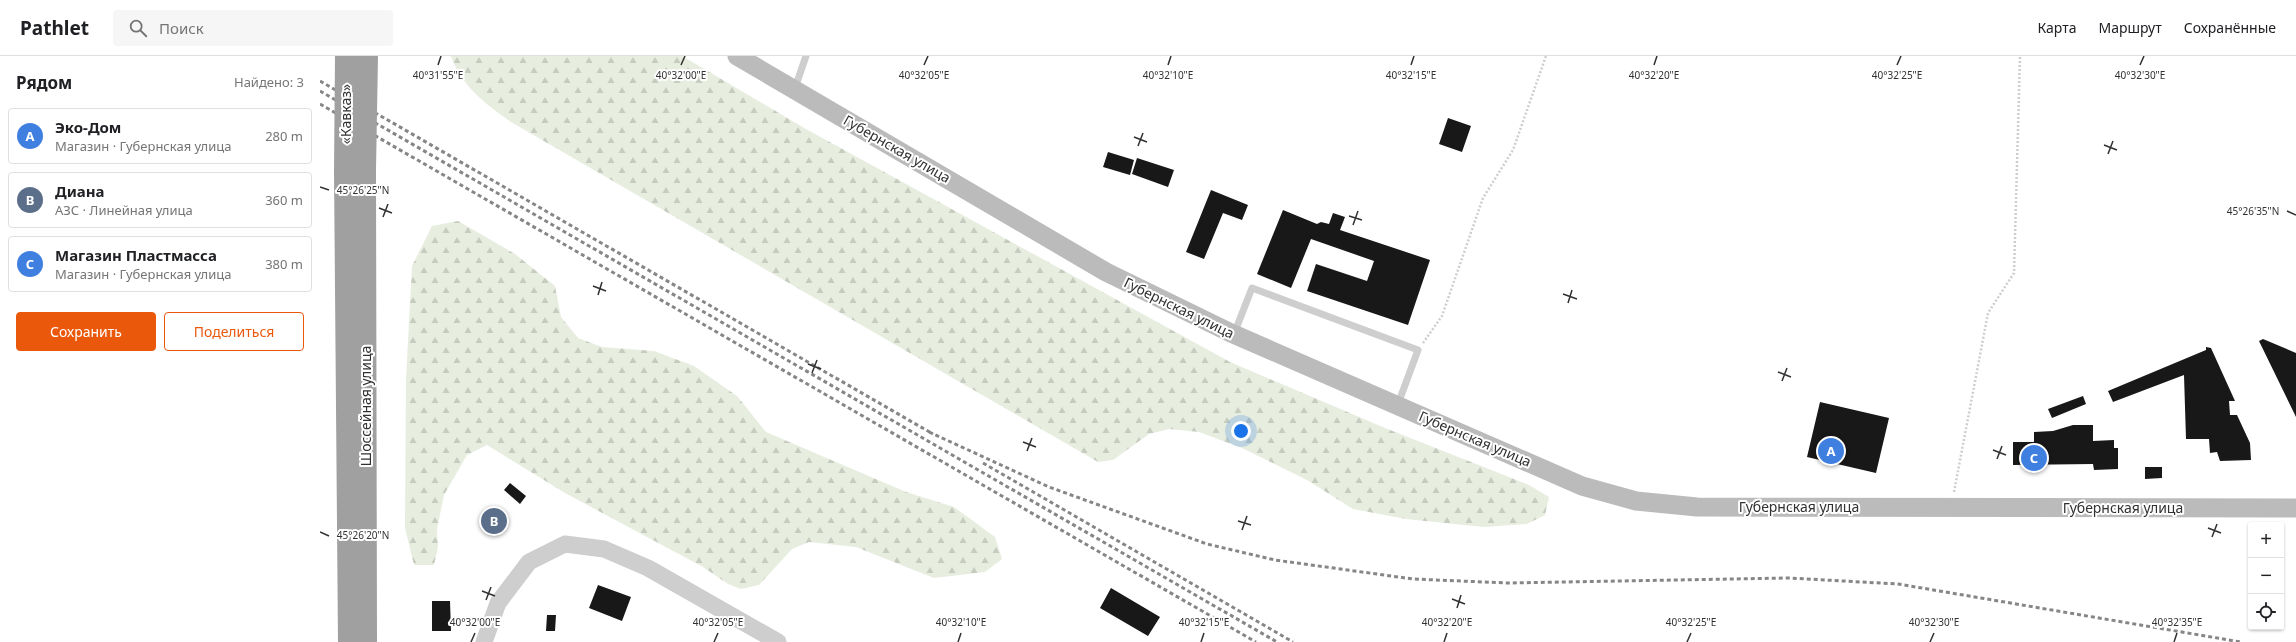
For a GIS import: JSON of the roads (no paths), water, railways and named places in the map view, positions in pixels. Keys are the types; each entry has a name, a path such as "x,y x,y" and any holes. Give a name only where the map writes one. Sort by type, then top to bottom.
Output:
{"highway":[{"name":"«Кавказ»","path":"346,56 355,170"},
{"name":"«Кавказ»","path":"355,170 366,56"},
{"name":"Шоссейная улица","path":"349,642 355,170"},
{"name":"Шоссейная улица","path":"355,170 366,642"}],"main road":[{"name":"Губернская улица","path":"737,56 1106,272 1234,335 1582,486 1636,501 1697,507 2296,508"}],"street":[{"path":"484,642 498,603 529,562 565,544 604,549 648,568 778,642"}],"lane":[{"path":"795,90 806,56"},
{"path":"1234,335 1252,288 1418,350 1397,405"}],"railway":[{"path":"320,81 933,434"},
{"path":"320,91 1277,642"},
{"path":"320,104 1256,642"},
{"path":"929,432 1049,487 1207,544 1275,560 1413,579 1508,583 1789,578 1898,584 2241,642"},
{"path":"983,463 1293,642"}],"place":[{"name":"Эко-Дом","path":"1831,451"},
{"name":"Магазин Пластмасса","path":"2034,458"},
{"name":"Диана","path":"494,521"}]}
